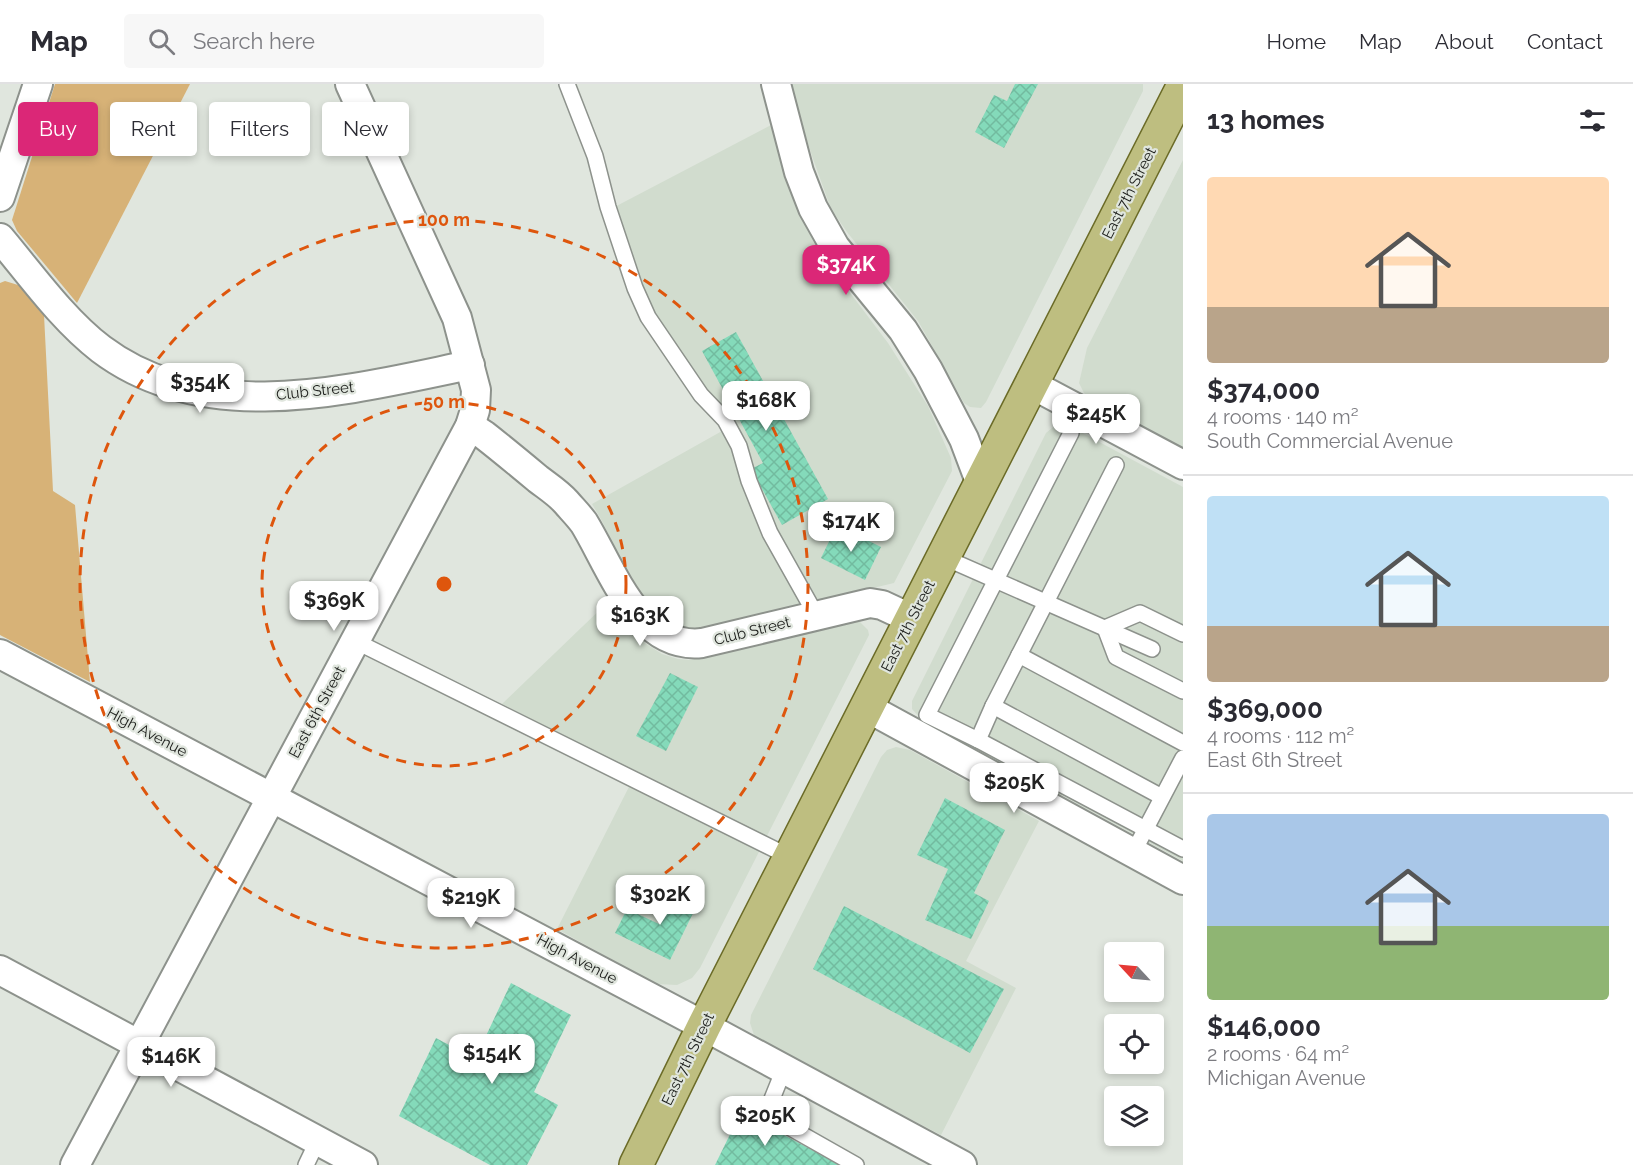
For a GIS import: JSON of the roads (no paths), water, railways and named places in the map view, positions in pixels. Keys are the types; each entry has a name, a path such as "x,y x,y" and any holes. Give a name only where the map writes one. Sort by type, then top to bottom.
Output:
{"main road":[{"name":"East 7th Street","path":"636,1165 704,1026 1177,96"}],"street":[{"path":"0,197 38,84"},
{"name":"East 6th Street","path":"75,1165 470,426 477,400 457,318 350,84"},
{"path":"776,84 799,172 813,208 836,247 903,330 928,370 964,439 981,484"},
{"name":"Club Street","path":"0,238 68,317 101,349 157,380 178,387 262,397 307,394 373,385 470,364"},
{"path":"1031,384 1183,465"},
{"name":"Club Street","path":"470,426 564,500 583,522 614,578 640,616 659,633 675,642 689,645 702,643 870,603 882,605 912,619"},
{"name":"High Avenue","path":"0,654 704,1026 947,1162"},
{"path":"866,707 1139,841 1183,880"},
{"path":"0,970 139,1044 312,1153 363,1165"}],"lane":[{"path":"567,84 595,156 608,207 635,288 648,317 701,395 725,420 739,446 749,481 770,533 816,615"},
{"path":"1071,433 927,715 978,740 1139,841 1183,849"},
{"path":"978,740 993,706 1116,465"},
{"path":"944,557 1152,650"},
{"path":"1106,628 1140,613 1183,634"},
{"path":"1106,628 1116,657 1183,691"},
{"path":"355,641 790,857"},
{"path":"1019,655 1183,743"},
{"path":"993,706 1162,797"},
{"path":"1139,841 1183,758"},
{"path":"784,1069 766,1114 856,1165"}]}
